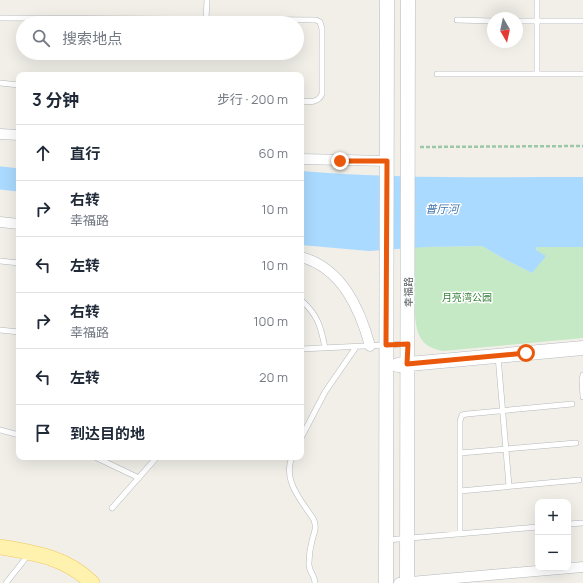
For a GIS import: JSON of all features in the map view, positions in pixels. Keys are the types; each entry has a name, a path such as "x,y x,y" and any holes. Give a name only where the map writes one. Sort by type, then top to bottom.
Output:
{"main road":[{"path":"386,583 387,0"},
{"name":"幸福路","path":"404,583 407,538 408,0"},
{"path":"386,366 583,348"},
{"path":"0,547 44,555 64,563 81,573 92,583"}],"street":[{"path":"0,134 16,135"},
{"path":"304,159 387,161"},
{"path":"0,222 16,224"},
{"path":"304,258 323,267 340,282 347,291 358,311 370,346"},
{"path":"404,583 583,567"}],"lane":[{"path":"206,16 207,0"},
{"path":"537,0 537,74"},
{"path":"0,18 16,18"},
{"path":"304,20 320,22 322,29 322,94 316,101 304,101"},
{"path":"457,20 487,21"},
{"path":"523,21 583,21"},
{"path":"437,74 583,74"},
{"path":"0,83 16,85"},
{"path":"0,261 16,263"},
{"path":"304,303 309,307 319,323 325,348"},
{"path":"0,330 16,332"},
{"path":"304,349 408,344"},
{"path":"304,432 325,392 356,347"},
{"path":"498,356 509,486"},
{"path":"583,375 583,397"},
{"path":"460,534 460,421 462,415 572,404"},
{"path":"0,430 16,434"},
{"path":"460,453 576,443"},
{"path":"101,460 139,478"},
{"path":"112,508 154,460"},
{"path":"291,460 288,470 290,481 316,525 316,531 312,540 309,564 310,570 315,577 315,583"},
{"path":"460,491 579,480"},
{"path":"571,524 583,523"},
{"path":"386,540 535,527"},
{"path":"6,583 31,552"}],"path":[{"path":"419,147 583,146"}],"green space":[{"name":"月亮湾公园","path":"482,246 532,273 537,247 583,247 583,338 443,351 424,343 417,330 415,319 415,247"}],"water":[{"path":"304,171 336,174 407,176 583,177 583,247 537,247 536,250 546,256 532,273 482,246 426,247 369,251 304,245"}],"waterway":[{"name":"普厅河","path":"0,178 16,180"}],"route":[{"path":"340,161 387,161 386,345 408,344 407,364 526,353"}]}
